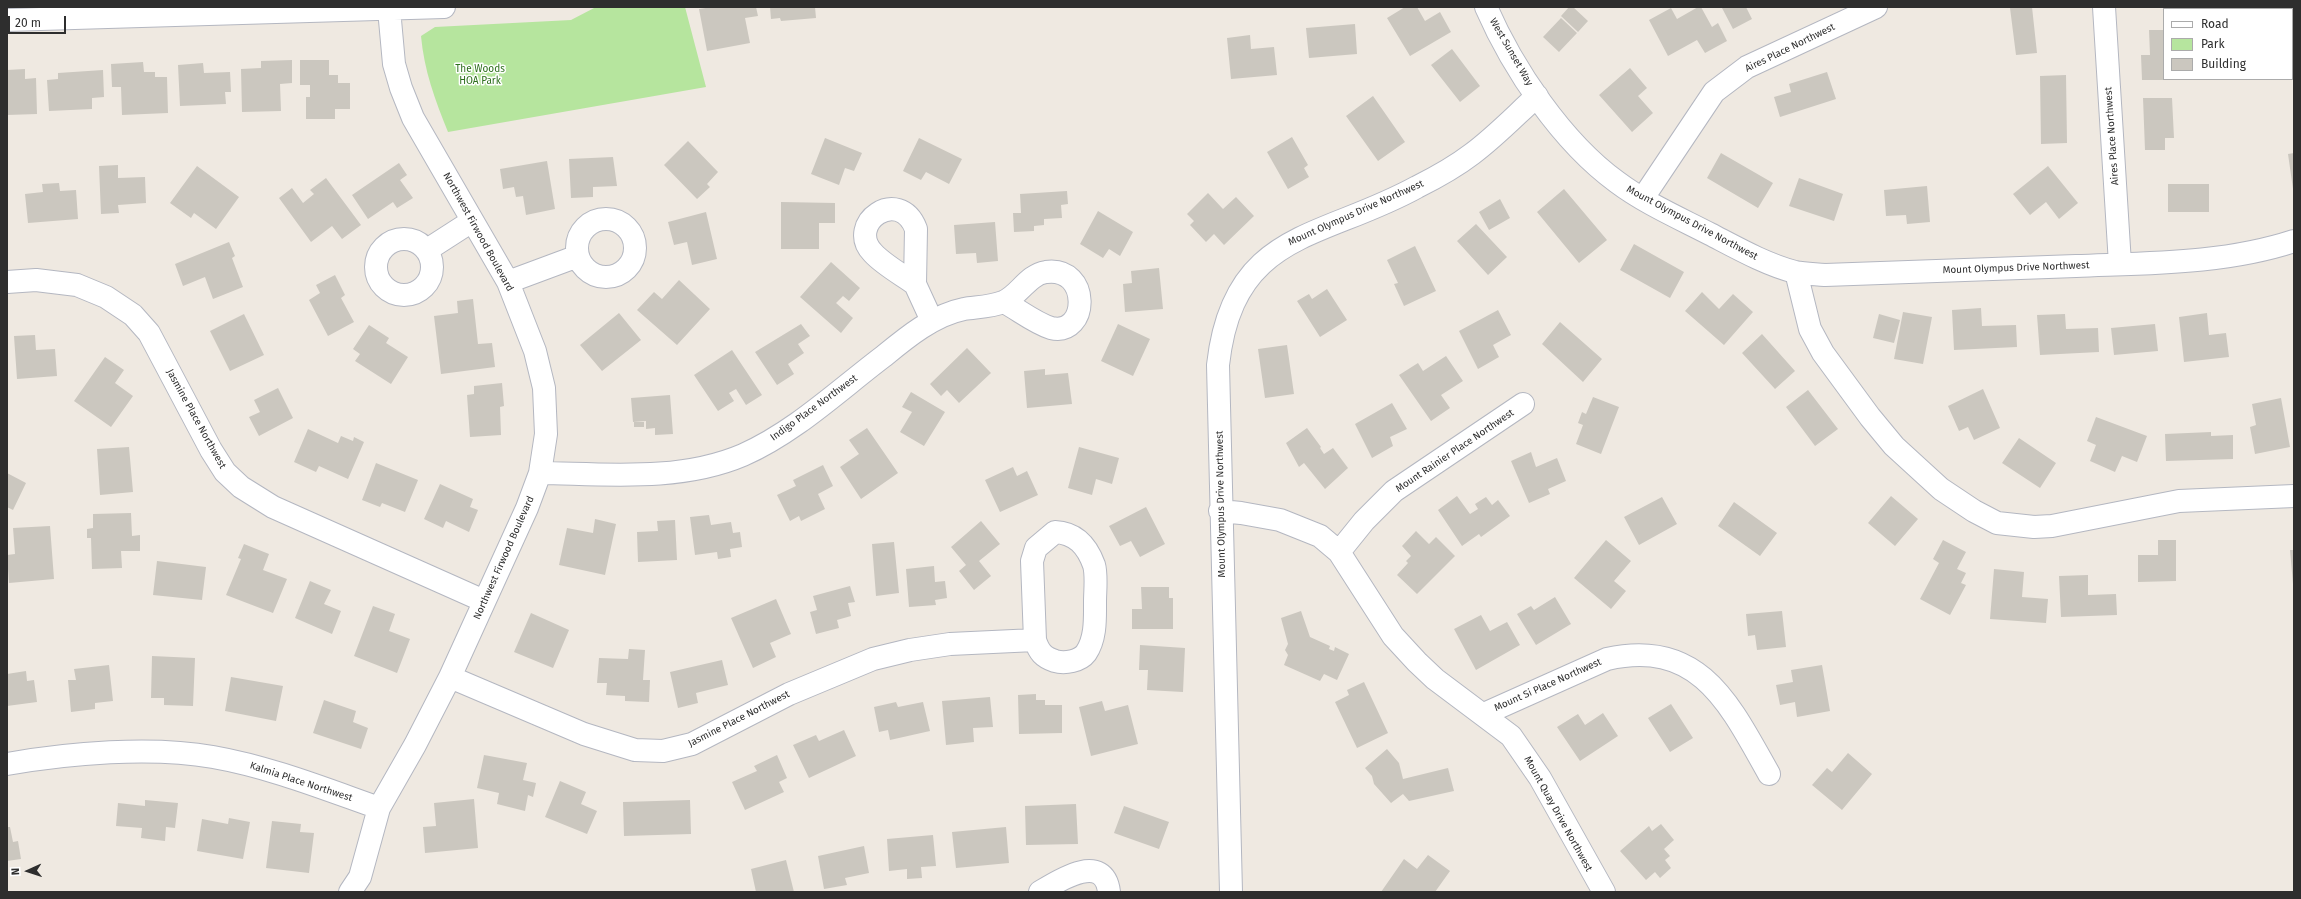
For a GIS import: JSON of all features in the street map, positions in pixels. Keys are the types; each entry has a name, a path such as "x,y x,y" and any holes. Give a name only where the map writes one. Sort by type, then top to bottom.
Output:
{"street":[{"path":"7,20 33,13 444,7"},
{"name":"West Sunset Way","path":"1486,7 1514,62 1538,96"},
{"name":"Aires Place Northwest","path":"1643,198 1714,92 1747,67 1876,7"},
{"name":"Aires Place Northwest","path":"2104,7 2120,264"},
{"name":"Northwest Firwood Boulevard","path":"358,887 379,808 415,745 450,677 528,508 540,473 546,434 544,388 535,351 508,282 413,118 401,88 394,64 389,9"},
{"name":"Mount Olympus Drive Northwest","path":"1231,892 1220,511 1218,365 1221,339 1236,294 1251,274 1268,257 1292,241 1416,188 1472,154 1538,96 1564,131 1590,159 1617,182 1643,198 1766,262 1796,272 1825,275 2120,264 2228,257 2269,249 2294,241"},
{"path":"427,250 472,221"},
{"path":"508,282 578,256"},
{"path":"1796,272 1810,329 1823,353 1870,417 1894,446 1941,489 1974,511 1997,523 2034,527 2052,526 2180,501 2294,496"},
{"name":"Jasmine Place Northwest","path":"7,282 54,281 77,285 106,297 133,315 149,333 210,450 225,472 241,487 272,507 484,601"},
{"path":"915,284 932,321"},
{"name":"Indigo Place Northwest","path":"540,473 623,474 674,472 702,468 743,455 787,430 901,342 932,321 962,309 1004,302"},
{"name":"Mount Rainier Place Northwest","path":"1339,552 1364,521 1394,491 1523,404"},
{"name":"Mount Quay Drive Northwest","path":"1220,511 1241,513 1286,522 1320,536 1339,552 1393,636 1436,679 1511,736 1526,756 1604,892"},
{"path":"1056,532 1067,532 1075,536 1083,545 1094,566 1095,626 1092,640 1086,653 1078,659 1057,662 1047,658 1038,651 1035,640 1032,561 1036,548 1056,532"},
{"name":"Jasmine Place Northwest","path":"450,677 584,734 634,750 663,751 692,744 789,694 873,659 910,650 950,644 1035,640"},
{"name":"Mount Si Place Northwest","path":"1484,714 1607,659 1625,655 1662,656 1696,671 1709,681 1742,726 1769,774"},
{"name":"Kalmia Place Northwest","path":"7,764 114,752 212,756 282,774 379,808"},
{"path":"1040,892 1074,873 1087,871 1096,872 1102,876 1109,892"}],"green space":[{"name":"The Woods HOA Park","path":"596,7 685,7 706,87 448,132 431,85 422,49 421,36 435,27 571,20"}],"building":[{"path":"712,7 756,7 758,16 745,18 750,43 707,51 699,9"},
{"path":"770,7 815,7 816,18 781,21 780,18 771,19"},
{"path":"1405,7 1417,7 1425,21 1440,12 1451,32 1410,56 1387,18"},
{"path":"1569,7 1573,7 1588,21 1578,32 1561,16"},
{"path":"1698,7 1701,7 1712,27 1718,23 1727,41 1705,53 1697,40 1668,56 1649,20 1671,8 1677,19"},
{"path":"1746,7 1752,19 1733,29 1722,8"},
{"path":"2032,7 2037,53 2016,55 2010,8"},
{"path":"1561,18 1577,33 1559,52 1543,37"},
{"path":"1355,24 1357,54 1309,58 1306,28"},
{"path":"2149,30 2163,30 2163,80 2142,80 2141,55 2150,55"},
{"path":"1250,35 1251,49 1274,47 1277,75 1231,79 1227,38"},
{"path":"1452,49 1480,86 1460,102 1431,65"},
{"path":"292,60 292,83 280,84 281,111 242,112 241,69 261,68 261,61"},
{"path":"300,60 329,60 329,75 338,75 338,83 350,83 350,109 335,109 335,119 306,119 306,97 310,97 310,85 300,85"},
{"path":"143,62 144,72 155,72 155,77 167,77 168,113 122,115 121,87 112,87 111,64"},
{"path":"203,63 204,73 230,72 231,92 225,92 226,104 180,106 178,65"},
{"path":"1630,68 1647,88 1638,96 1653,113 1632,132 1599,95"},
{"path":"25,69 25,79 36,78 37,114 7,115 7,70"},
{"path":"103,70 104,97 92,98 92,109 49,111 47,80 58,79 58,73"},
{"path":"1827,72 1836,99 1780,117 1774,97 1791,92 1789,84"},
{"path":"2066,75 2067,143 2041,144 2040,76"},
{"path":"1373,96 1405,142 1378,161 1346,116"},
{"path":"2143,98 2172,98 2174,138 2165,138 2165,150 2145,150"},
{"path":"1292,137 1308,165 1304,168 1309,177 1288,189 1267,152"},
{"path":"825,138 862,153 854,171 845,168 839,185 811,174"},
{"path":"919,138 962,159 949,184 926,172 921,180 903,171"},
{"path":"688,141 718,172 707,184 710,187 697,199 664,165"},
{"path":"1721,153 1773,183 1758,208 1707,178"},
{"path":"2294,153 2294,189 2293,189 2288,154"},
{"path":"613,157 617,186 593,187 593,197 571,198 569,159"},
{"path":"547,161 555,209 526,215 523,196 516,197 514,187 503,189 500,169"},
{"path":"399,163 407,175 400,180 413,198 397,208 393,202 368,219 352,195"},
{"path":"118,165 118,178 145,177 146,203 118,205 119,213 101,214 99,166"},
{"path":"197,166 239,197 216,229 194,213 191,218 170,203"},
{"path":"2048,166 2078,203 2059,219 2046,202 2030,215 2013,194"},
{"path":"326,178 361,225 342,239 332,226 311,242 279,198 292,188 303,203 314,194 310,190"},
{"path":"1799,178 1843,194 1834,221 1789,206"},
{"path":"59,183 60,191 76,190 78,219 28,223 25,194 43,192 42,184"},
{"path":"2168,184 2209,184 2209,212 2168,212"},
{"path":"1927,186 1930,222 1907,224 1906,215 1886,216 1884,190"},
{"path":"1564,189 1607,240 1579,263 1537,212"},
{"path":"1067,191 1068,204 1061,205 1062,218 1044,219 1044,225 1034,226 1034,231 1014,232 1013,213 1021,213 1020,194"},
{"path":"1208,193 1223,209 1236,197 1254,216 1224,245 1214,234 1206,242 1190,225 1194,221 1187,214"},
{"path":"1500,199 1510,218 1489,230 1479,212"},
{"path":"781,202 835,203 835,223 819,223 819,249 781,249"},
{"path":"1098,211 1133,232 1120,256 1109,249 1103,258 1080,244"},
{"path":"706,212 717,259 692,265 687,242 674,245 668,222"},
{"path":"995,222 998,261 977,263 976,253 956,254 954,225"},
{"path":"1476,224 1507,257 1488,275 1457,241"},
{"path":"229,242 235,256 232,258 243,287 213,299 205,277 183,286 175,264"},
{"path":"1634,244 1684,272 1670,298 1620,270"},
{"path":"1415,246 1436,291 1404,306 1394,284 1398,283 1387,260"},
{"path":"831,262 860,288 849,301 843,296 836,303 853,318 841,333 800,297"},
{"path":"1159,268 1163,309 1125,312 1123,284 1132,283 1131,271"},
{"path":"335,275 345,295 341,298 354,322 328,336 309,300 320,293 316,285"},
{"path":"679,280 710,309 677,345 637,310 654,292 662,299"},
{"path":"1327,289 1347,320 1320,337 1297,301 1309,294 1312,299"},
{"path":"1702,292 1719,309 1733,294 1753,312 1724,345 1685,311"},
{"path":"473,299 478,344 492,343 495,367 441,374 434,316 458,313 457,301"},
{"path":"1981,308 1982,326 2016,325 2017,347 1954,350 1952,310"},
{"path":"1498,310 1511,335 1493,345 1499,357 1478,369 1459,331"},
{"path":"1903,312 1932,317 1923,364 1894,359"},
{"path":"619,313 641,340 602,371 580,345"},
{"path":"2207,313 2209,335 2226,333 2229,357 2184,362 2179,317"},
{"path":"244,314 264,355 230,371 210,331"},
{"path":"1879,314 1900,320 1894,343 1873,338"},
{"path":"2065,314 2066,329 2098,328 2099,352 2040,355 2037,315"},
{"path":"1560,322 1602,359 1583,382 1542,344"},
{"path":"801,324 810,336 798,344 804,353 788,364 794,374 777,385 755,352"},
{"path":"1118,324 1150,339 1133,376 1101,361"},
{"path":"2155,324 2158,351 2114,355 2111,328"},
{"path":"369,325 389,338 386,343 408,357 391,384 355,361 360,354 353,349"},
{"path":"1762,334 1795,371 1775,389 1742,353"},
{"path":"35,335 36,350 55,349 57,376 17,379 14,336"},
{"path":"1287,345 1294,394 1265,398 1258,349"},
{"path":"967,348 991,373 959,403 947,390 941,396 930,384"},
{"path":"732,350 762,395 746,405 736,389 729,393 734,401 718,411 694,375"},
{"path":"1446,356 1463,381 1441,395 1450,408 1431,421 1399,375 1418,363 1423,371"},
{"path":"105,357 124,370 115,383 133,396 111,427 74,401"},
{"path":"1045,369 1045,375 1068,373 1072,404 1027,408 1024,371"},
{"path":"502,383 504,406 500,407 501,435 470,437 467,395 474,394 474,386"},
{"path":"278,388 293,418 259,436 249,417 260,412 254,400"},
{"path":"1983,389 2000,428 1974,440 1968,427 1959,431 1948,406"},
{"path":"1808,390 1838,429 1815,446 1786,407"},
{"path":"911,392 945,412 924,446 900,432 912,412 902,407"},
{"path":"670,395 673,434 655,435 655,428 646,429 646,421 633,422 631,398"},
{"path":"1593,397 1619,407 1601,454 1576,444 1583,425 1578,423 1582,412 1586,414"},
{"path":"2281,398 2290,447 2255,454 2250,427 2256,425 2252,404"},
{"path":"1392,403 1407,429 1390,437 1393,446 1372,458 1355,424"},
{"path":"2096,417 2147,436 2137,462 2122,456 2115,472 2090,461 2096,445 2087,441"},
{"path":"634,422 644,422 644,427 634,427"},
{"path":"867,428 898,473 861,499 840,467 859,454 849,440"},
{"path":"1307,428 1321,447 1320,448 1324,454 1333,448 1348,468 1325,489 1304,463 1299,467 1286,443"},
{"path":"308,429 338,443 341,436 353,441 354,437 364,442 348,479 319,466 316,472 294,462"},
{"path":"2211,432 2211,436 2233,435 2233,459 2166,461 2165,434"},
{"path":"2019,438 2056,463 2040,488 2002,463"},
{"path":"129,447 133,492 100,495 97,449"},
{"path":"1079,447 1119,458 1112,484 1096,479 1092,495 1068,488"},
{"path":"1531,452 1536,467 1557,458 1566,481 1548,489 1550,494 1529,503 1511,461"},
{"path":"376,463 418,480 405,512 382,503 380,507 362,500"},
{"path":"823,465 833,486 818,494 825,509 801,521 799,516 790,521 777,495 796,486 793,480"},
{"path":"1013,467 1017,476 1027,471 1038,495 1000,512 985,480"},
{"path":"7,473 26,483 13,510 7,507"},
{"path":"440,484 473,499 470,507 478,510 469,532 446,521 443,528 424,519"},
{"path":"1457,496 1470,514 1478,509 1475,504 1486,497 1492,505 1498,500 1510,516 1481,537 1479,534 1462,546 1438,510"},
{"path":"1891,496 1918,519 1895,546 1868,523"},
{"path":"1662,497 1677,524 1639,545 1624,517"},
{"path":"1734,502 1777,533 1760,556 1718,526"},
{"path":"1146,507 1165,544 1140,557 1131,541 1120,546 1109,526"},
{"path":"131,513 132,536 140,535 140,551 121,551 122,568 92,569 91,538 87,538 87,529 93,528 93,514"},
{"path":"709,515 711,525 731,522 733,533 740,532 742,547 730,549 731,557 718,559 717,552 695,555 690,517"},
{"path":"595,519 616,524 605,575 559,565 567,528 593,533"},
{"path":"675,520 677,560 638,562 637,532 658,531 657,521"},
{"path":"981,521 1000,544 979,561 991,576 974,590 959,571 966,565 951,547"},
{"path":"50,526 54,579 9,583 7,555 15,554 13,528"},
{"path":"1416,531 1429,544 1436,537 1455,556 1417,594 1397,575 1408,563 1406,561 1411,556 1402,546"},
{"path":"1606,540 1631,561 1614,581 1626,591 1611,609 1574,578"},
{"path":"1943,540 1966,552 1957,569 1966,573 1961,583 1966,585 1950,615 1920,599 1939,563 1933,559"},
{"path":"2158,540 2176,540 2176,581 2138,582 2138,555 2158,555"},
{"path":"894,542 899,593 876,596 872,544"},
{"path":"244,544 269,554 263,570 287,579 273,613 226,595 241,559 238,558"},
{"path":"2290,550 2294,550 2294,584 2293,584"},
{"path":"157,561 206,567 202,600 153,595"},
{"path":"934,566 935,582 945,581 947,598 935,600 936,605 909,607 906,569"},
{"path":"1994,569 2024,572 2022,597 2048,599 2046,623 1990,619"},
{"path":"2088,575 2088,595 2116,594 2117,615 2061,617 2059,576"},
{"path":"310,581 331,590 324,604 341,611 332,634 295,618"},
{"path":"850,586 855,602 848,603 851,616 837,620 839,628 816,634 810,612 817,610 813,596"},
{"path":"1141,587 1169,587 1169,598 1173,598 1173,629 1132,629 1132,609 1142,609"},
{"path":"1555,597 1571,624 1536,645 1517,614 1531,606 1534,610"},
{"path":"776,599 791,634 770,643 776,657 753,668 731,618"},
{"path":"373,606 395,614 389,631 410,639 397,673 354,656"},
{"path":"1301,611 1310,637 1330,646 1329,649 1334,651 1335,647 1349,654 1337,680 1324,674 1320,681 1284,665 1288,655 1285,650 1288,644 1281,618"},
{"path":"1782,611 1786,647 1757,650 1755,635 1748,636 1746,614"},
{"path":"531,613 569,630 553,668 514,652"},
{"path":"1481,615 1490,631 1507,622 1520,645 1476,670 1454,629"},
{"path":"1140,645 1185,648 1183,692 1147,690 1148,670 1139,670"},
{"path":"629,649 645,650 643,680 650,680 649,702 625,701 625,696 606,695 607,683 597,683 599,658 628,659"},
{"path":"152,656 195,658 193,706 164,705 164,698 151,698"},
{"path":"722,660 728,685 696,693 698,703 678,708 670,672"},
{"path":"109,665 113,701 95,703 95,709 71,712 68,680 76,680 74,669"},
{"path":"1822,665 1830,711 1797,717 1795,702 1780,705 1776,685 1793,682 1791,670"},
{"path":"26,671 27,681 34,680 37,702 7,706 7,674"},
{"path":"231,677 283,686 276,721 225,711"},
{"path":"1364,682 1388,733 1357,748 1335,702 1349,695 1347,690"},
{"path":"1036,694 1036,700 1045,700 1045,705 1062,705 1062,733 1019,734 1018,695"},
{"path":"990,697 993,727 973,728 974,742 946,745 942,701"},
{"path":"324,700 356,711 353,722 368,728 361,749 313,733"},
{"path":"1102,701 1105,711 1128,705 1138,744 1091,756 1079,707"},
{"path":"896,702 898,707 923,702 930,731 890,740 888,730 879,732 874,707"},
{"path":"1671,704 1693,738 1670,752 1648,718"},
{"path":"1603,713 1618,736 1580,761 1557,727 1578,714 1585,725"},
{"path":"844,730 856,756 809,778 793,745 816,735 819,741"},
{"path":"1387,749 1399,763 1403,779 1448,768 1454,791 1409,801 1403,794 1391,803 1374,784 1372,776 1365,768"},
{"path":"1848,753 1872,774 1842,810 1812,785 1827,768 1832,772"},
{"path":"484,755 527,763 523,780 536,783 533,797 528,795 525,811 497,804 499,793 477,788"},
{"path":"777,755 787,778 779,782 784,792 745,810 732,782 757,771 754,766"},
{"path":"560,781 586,792 581,804 597,811 587,834 545,817"},
{"path":"474,799 478,848 425,853 423,827 436,826 434,803"},
{"path":"145,800 178,803 175,828 166,827 165,841 141,838 142,828 116,826 118,803 145,806"},
{"path":"690,800 691,834 624,836 623,802"},
{"path":"1076,804 1078,844 1026,845 1025,806"},
{"path":"1124,806 1169,822 1159,849 1114,833"},
{"path":"229,818 250,822 243,859 197,851 202,819 228,824"},
{"path":"272,821 301,824 300,832 314,833 309,873 266,868"},
{"path":"1661,824 1674,840 1664,849 1670,856 1665,860 1671,868 1660,878 1655,872 1646,880 1620,851 1649,826 1652,831"},
{"path":"7,827 10,827 13,842 18,841 21,859 7,861"},
{"path":"1006,827 1009,863 956,868 952,832"},
{"path":"933,835 936,866 921,867 922,878 907,879 907,869 889,871 887,839"},
{"path":"864,846 869,873 845,878 847,885 824,889 818,856"},
{"path":"1428,855 1450,871 1435,892 1381,892 1404,859 1417,869"},
{"path":"786,860 794,892 756,892 751,869"}]}
